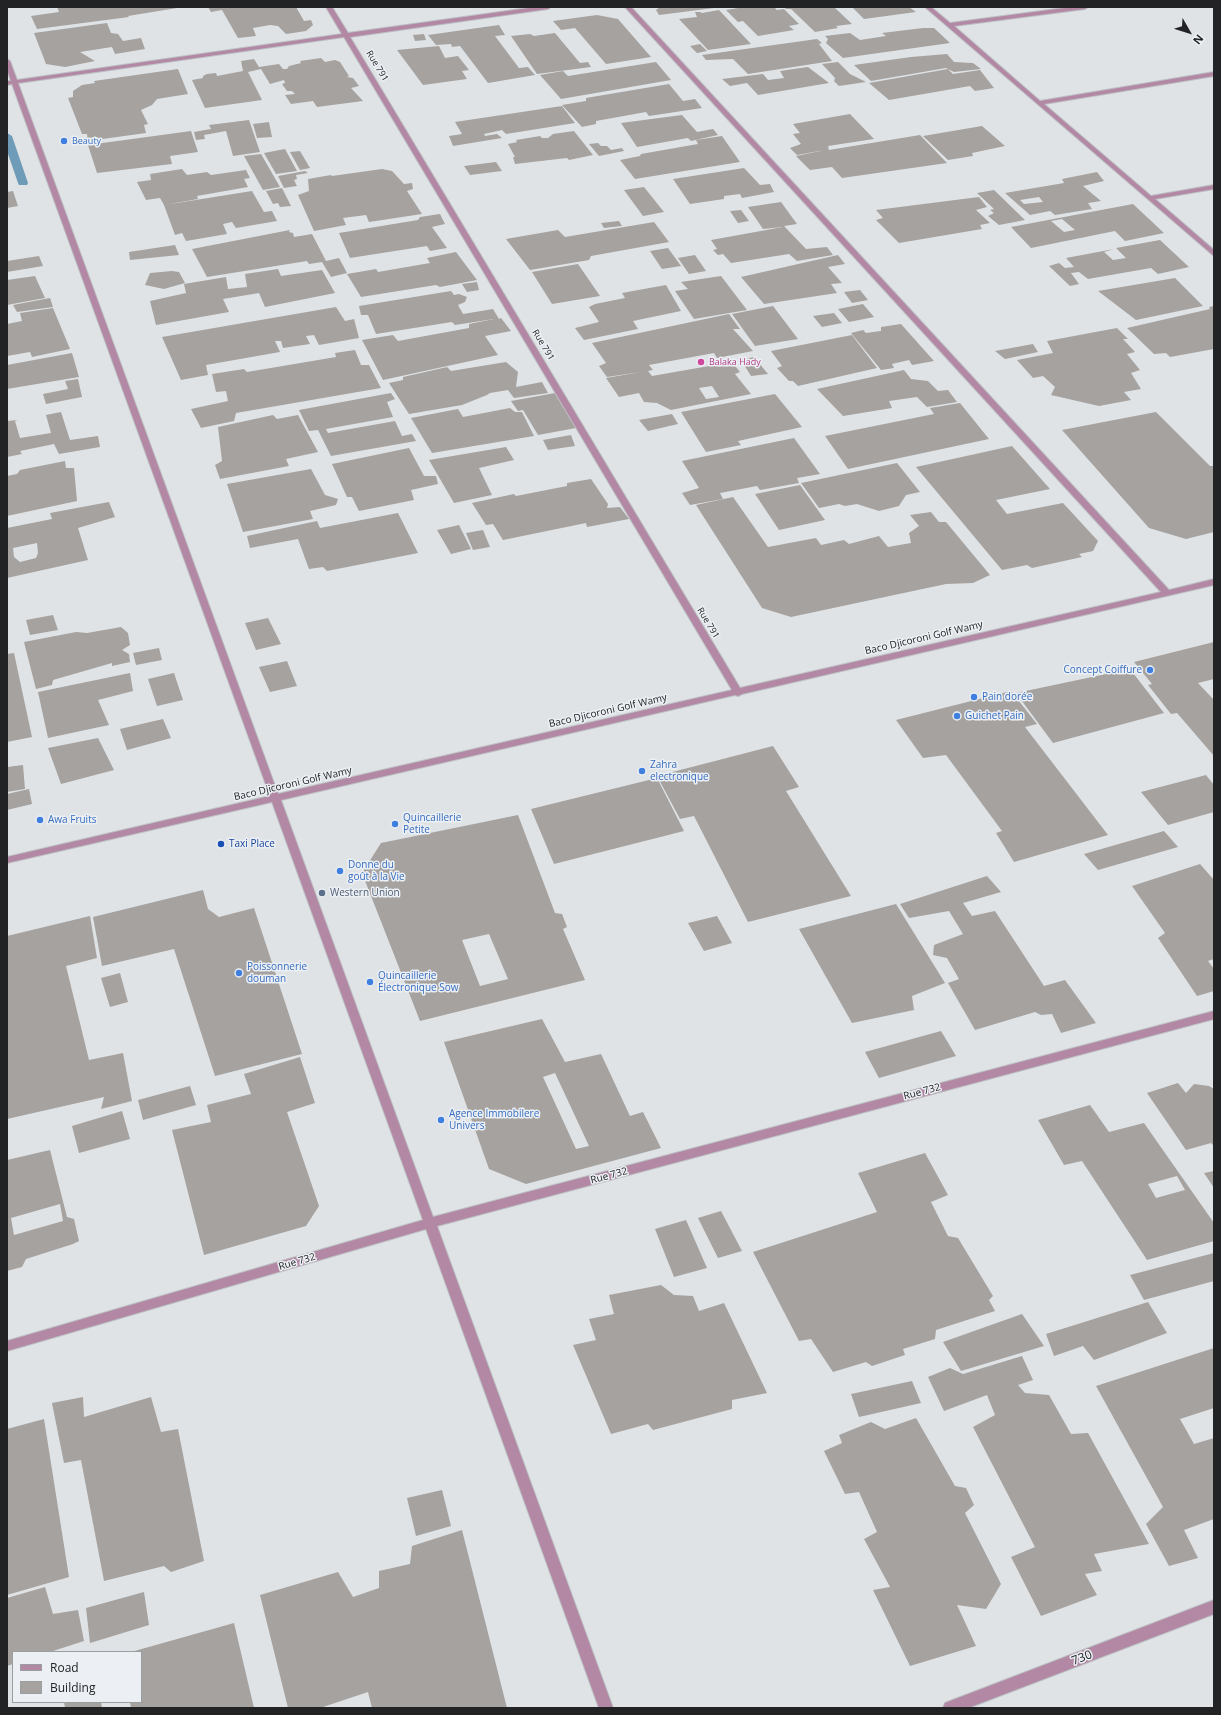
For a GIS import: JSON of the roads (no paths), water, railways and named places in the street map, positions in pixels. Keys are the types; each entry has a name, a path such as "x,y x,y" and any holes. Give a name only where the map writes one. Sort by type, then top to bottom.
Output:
{"street":[{"name":"Rue 791","path":"329,7 738,693"},
{"path":"11,83 548,7"},
{"path":"628,7 1167,593"},
{"path":"928,7 1214,254"},
{"path":"949,25 1085,7"},
{"path":"7,62 11,83 276,800 606,1708"},
{"path":"1039,103 1214,74"},
{"path":"1150,198 1214,187"},
{"name":"Baco Djicoroni Golf Wamy","path":"7,860 276,800 1214,582"},
{"name":"Rue 732","path":"7,1346 430,1223 1214,1015"},
{"name":"730","path":"950,1708 1214,1607"}],"waterway":[{"path":"7,136 23,183"}],"place":[{"name":"Beauty","path":"64,141"},
{"name":"Balaka Hady","path":"701,362"},
{"name":"Concept Coiffure","path":"1150,670"},
{"name":"Pain dorée","path":"974,697"},
{"name":"Guichet Pain","path":"957,716"},
{"name":"Zahra electronique","path":"642,771"},
{"name":"Awa Fruits","path":"40,820"},
{"name":"Quincaillerie Petite","path":"395,824"},
{"name":"Taxi Place","path":"221,844"},
{"name":"Donne du goût à la Vie","path":"340,871"},
{"name":"Western Union","path":"322,893"},
{"name":"Poissonnerie douman","path":"239,973"},
{"name":"Quincaillerie Électronique Sow","path":"370,982"},
{"name":"Agence Immobilere Univers","path":"441,1120"}]}
